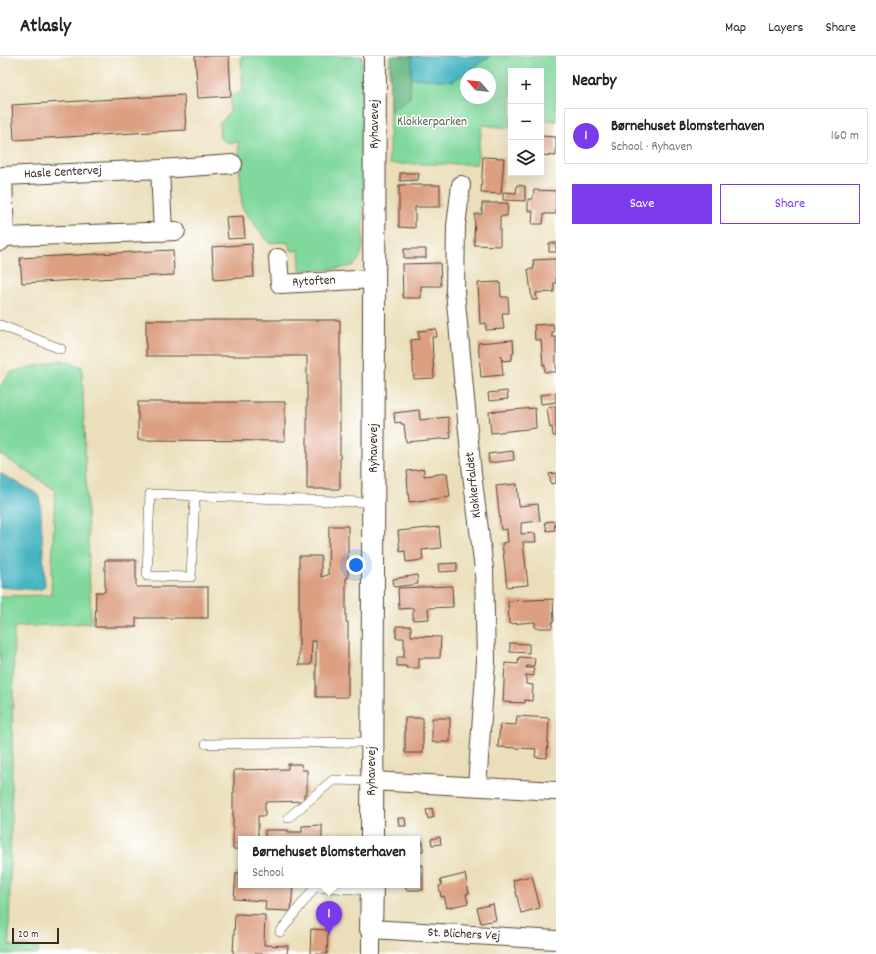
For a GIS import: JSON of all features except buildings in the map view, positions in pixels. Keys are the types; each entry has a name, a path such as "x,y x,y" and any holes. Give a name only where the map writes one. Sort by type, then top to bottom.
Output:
{"street":[{"name":"Ryhavevej","path":"372,836 375,56"},
{"name":"Hasle Centervej","path":"160,169 169,231 2,239 2,176 160,169 233,164"},
{"name":"Klokkerfaldet","path":"460,185 456,226 455,291 472,466 484,568 485,592 486,661 477,786"},
{"name":"Rytoften","path":"278,258 280,284 374,279"},
{"path":"372,781 556,791"},
{"path":"371,954 372,888"},
{"name":"St. Blichers Vej","path":"371,929 556,940"}],"lane":[{"path":"0,326 62,349"},
{"path":"195,496 191,577 147,576 150,494 374,502"},
{"path":"206,744 372,742"},
{"path":"288,818 333,780 372,781"},
{"path":"280,932 315,888"}],"green space":[{"path":"241,56 362,56 363,247 355,264 337,269 300,270 299,250 292,251 287,242 269,243 242,208 238,142 226,142 220,138 219,124 230,112 231,96 243,91"},
{"name":"Klokkerparken","path":"390,56 556,56 556,121 544,119 544,68 508,68 508,128 482,125 477,164 389,164"},
{"path":"390,56 412,56 410,98 390,111"},
{"path":"62,360 82,367 91,623 14,627 9,945 38,948 38,954 0,954 0,596 51,595 55,490 0,454 0,386 11,372"}],"water":[{"path":"412,56 491,56 473,68 460,68 460,76 453,81 411,78"},
{"path":"0,473 34,492 40,497 45,586 42,589 36,590 0,587"}],"place":[{"name":"Børnehuset Blomsterhaven","path":"329,934"}]}
